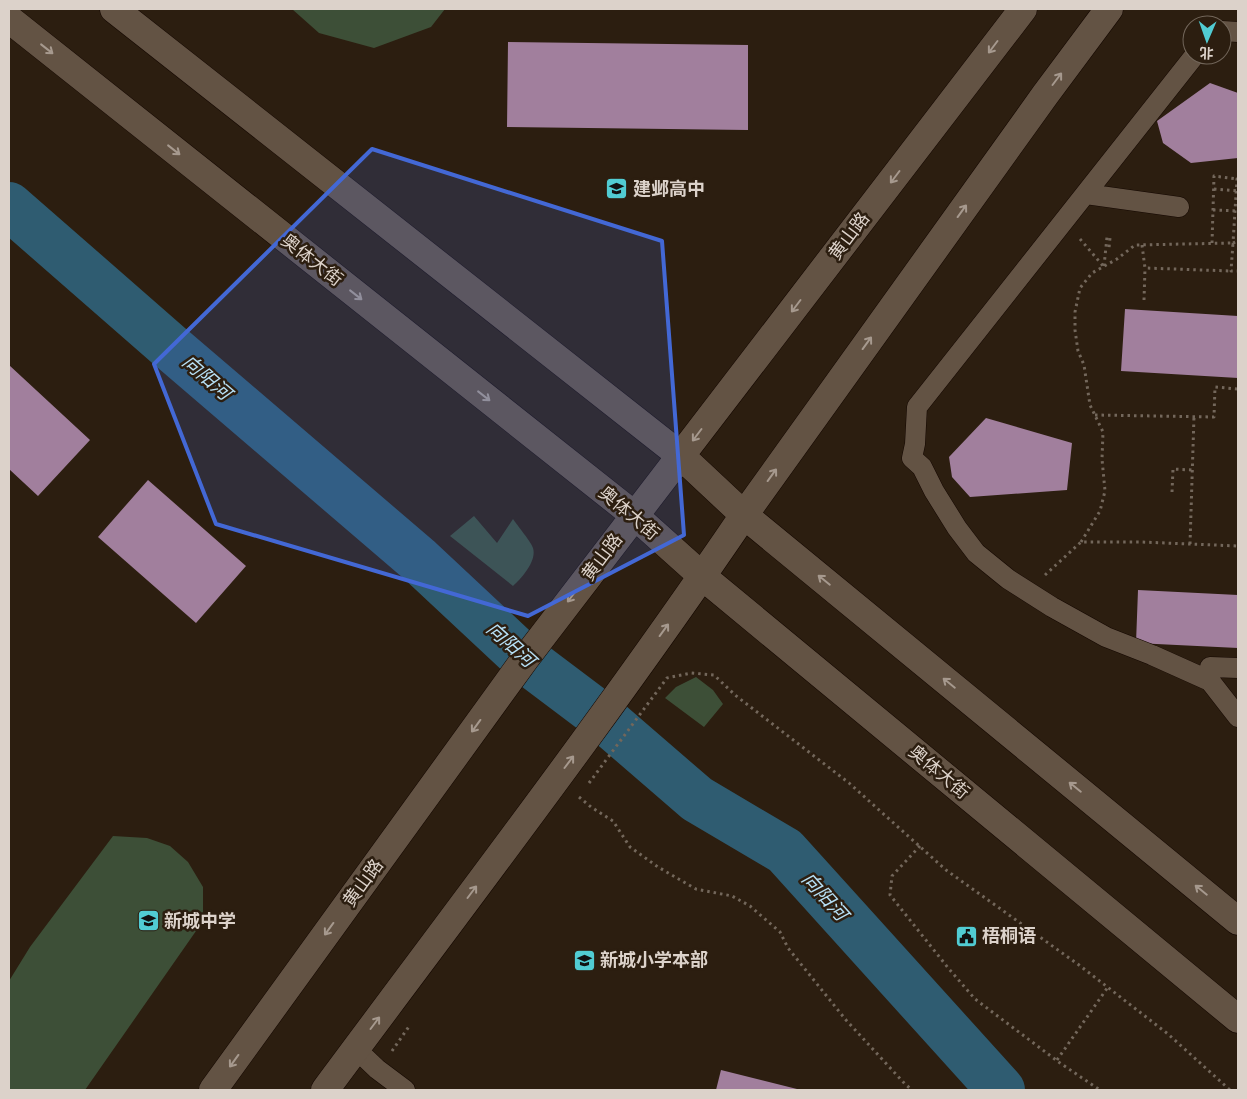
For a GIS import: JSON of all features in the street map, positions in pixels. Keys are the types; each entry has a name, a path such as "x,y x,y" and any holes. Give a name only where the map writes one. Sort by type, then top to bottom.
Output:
{"main road":[{"path":"114,9 681,456 744,514 1238,921"},
{"name":"黄山路","path":"213,1090 524,659 1023,9"},
{"path":"325,1090 602,717 744,514 1045,94 1109,9"},
{"name":"奥体大街","path":"9,19 634,515 702,576 1238,1019"}],"street":[{"path":"1188,65 917,407 915,444 912,458 922,467 934,491 957,528 976,553 1008,579 1052,607 1106,637 1210,681 1238,717"},
{"path":"1086,194 1179,207"},
{"path":"1210,681 1210,667 1238,668"},
{"path":"356,1049 377,1069 405,1090"}],"path":[{"path":"1212,244 1214,176 1237,179 1236,212 1230,271"},
{"path":"1214,189 1237,190"},
{"path":"1213,210 1236,212"},
{"path":"1064,221 1104,266"},
{"path":"1104,266 1107,237 1110,238 1109,248"},
{"path":"1030,593 1050,570 1081,542 1100,511 1105,491 1102,458 1103,432 1090,405 1084,365 1078,351 1075,330 1075,312 1080,288 1092,273 1117,259 1135,245 1212,244 1238,241"},
{"path":"1142,245 1145,268 1144,300"},
{"path":"1145,268 1238,271"},
{"path":"1095,415 1214,416 1215,388 1238,388"},
{"path":"1190,544 1194,416"},
{"path":"1172,492 1173,469 1192,470"},
{"path":"1081,542 1238,546"},
{"path":"597,774 667,678 691,673 714,675 735,695 849,783 946,870 1108,987 1168,1034 1230,1090"},
{"path":"579,797 614,821 630,847 658,867 696,889 732,896 750,906 780,932 788,948 846,1020 912,1090"},
{"path":"920,846 892,876 890,895 975,999 1100,1090"},
{"path":"1057,1060 1108,987"}],"highlighted area":[{"path":"372,149 662,241 684,535 528,616 216,524 154,364"}],"green space":[{"path":"292,9 445,9 431,27 374,48 319,33"},
{"path":"474,516 497,543 513,519 532,546 534,553 531,564 513,586 450,536"},
{"path":"696,677 713,690 723,704 704,727 665,698 676,687"},
{"path":"113,836 147,838 170,846 188,862 203,887 203,921 85,1090 9,1090 9,981 30,947"}],"building":[{"path":"508,42 748,45 748,130 507,127"},
{"path":"1210,83 1238,93 1238,158 1191,163 1163,143 1157,121"},
{"path":"1125,309 1238,316 1238,378 1121,371"},
{"path":"9,365 90,440 38,496 9,469"},
{"path":"986,418 1072,443 1067,490 970,497 952,477 949,457"},
{"path":"148,480 246,566 196,623 98,537"},
{"path":"1138,590 1238,595 1238,648 1136,643"},
{"path":"721,1070 801,1090 716,1090"}],"waterway":[{"name":"向阳河","path":"9,206 419,560 525,659 602,717 697,799 785,851 1001,1090"}],"place":[{"name":"建邺高中","path":"617,189"},
{"name":"新城中学","path":"148,921"},
{"name":"梧桐语","path":"966,936"},
{"name":"新城小学本部","path":"584,960"}]}
